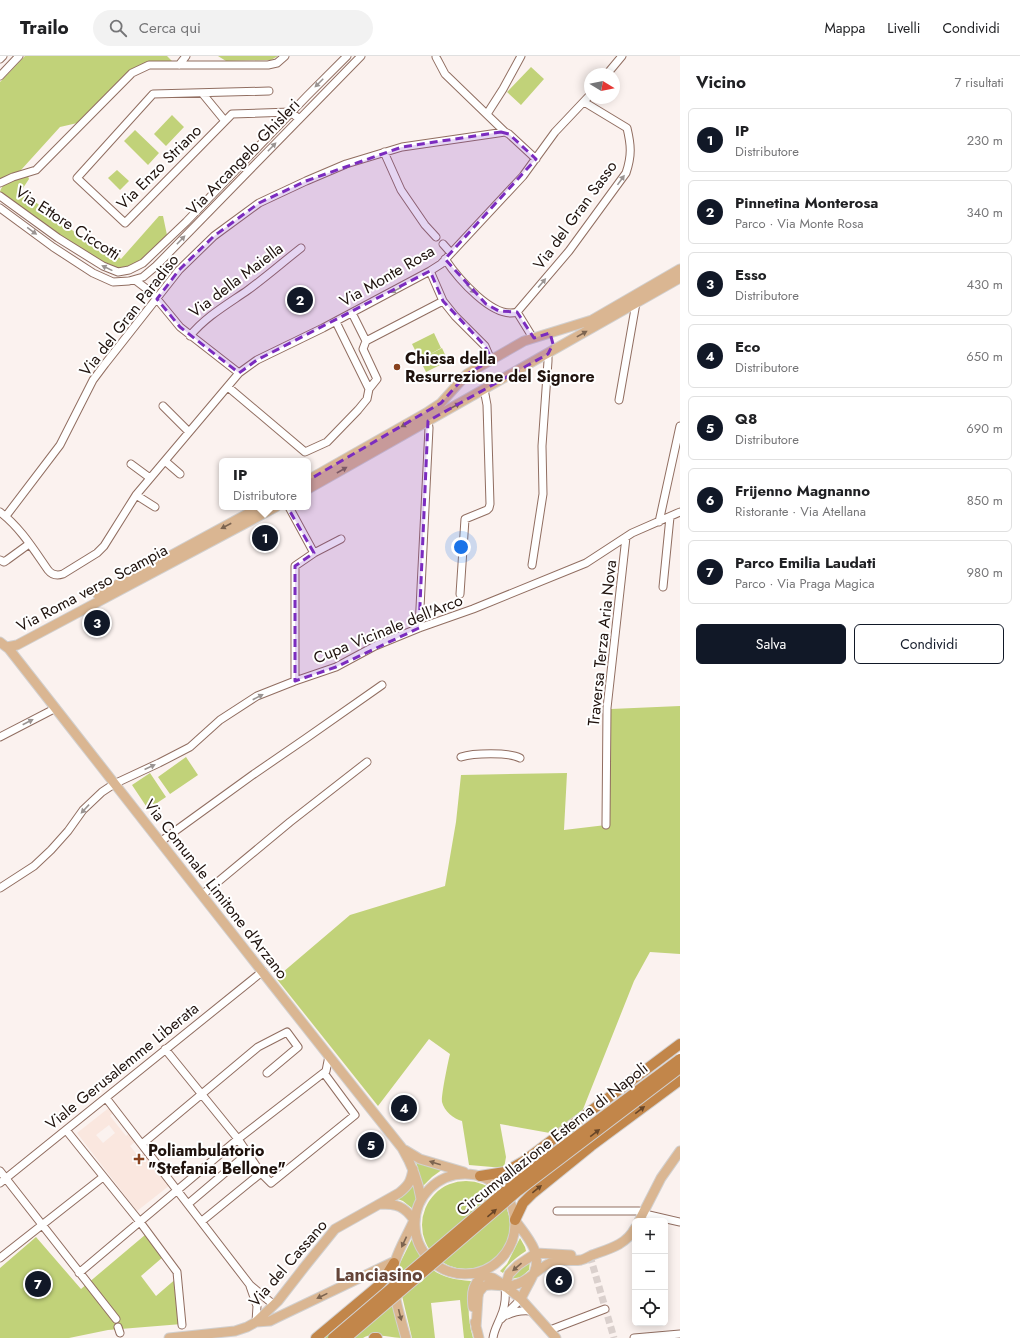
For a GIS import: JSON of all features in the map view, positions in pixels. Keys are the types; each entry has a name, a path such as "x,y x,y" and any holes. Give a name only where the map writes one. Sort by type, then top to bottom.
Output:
{"highway":[{"path":"480,1176 505,1172 524,1162 680,1044"},
{"name":"Circumvallazione Esterna di Napoli","path":"333,1338 517,1181 680,1059"},
{"name":"Circumvallazione Esterna di Napoli","path":"346,1338 518,1191 680,1068"},
{"path":"515,1220 523,1203 533,1193 591,1146 680,1080"},
{"path":"316,1338 376,1287 385,1278 395,1262"}],"main road":[{"path":"311,478 426,413 441,403 467,374 524,341 592,320 680,269"},
{"path":"311,487 680,278"},
{"path":"548,354 554,344 554,340 550,333"},
{"path":"458,383 458,390 460,394 472,396"},
{"name":"Via Roma verso Scampia","path":"2,647 254,510"},
{"name":"Via Roma verso Scampia","path":"2,647 18,645 270,510"},
{"name":"Via Comunale Limitone d'Arzano","path":"2,647 56,708 114,784 402,1148"},
{"path":"402,1148 413,1169 419,1186 421,1199"},
{"path":"402,1148 420,1159 480,1176 491,1181 500,1188 512,1208 515,1220 536,1253 537,1262 534,1274 521,1299"},
{"path":"641,1217 662,1178 680,1152"},
{"name":"Via del Cassano","path":"169,1338 235,1331 256,1322 270,1309 335,1229 399,1193 407,1186 411,1179 413,1169"},
{"path":"406,1338 394,1285 393,1275 395,1262 414,1220 421,1199 428,1189 438,1181 454,1175 469,1174"},
{"path":"378,1204 392,1204 399,1206 410,1214 414,1220 418,1242 422,1251 429,1260 447,1271 490,1277 498,1280 521,1299 556,1338"},
{"path":"479,1338 474,1317 472,1292 478,1275 499,1261 506,1252 511,1242 515,1220"},
{"path":"476,1328 478,1297 481,1289 487,1285 505,1287 521,1283 551,1262 580,1260 612,1249 623,1242 632,1233"},
{"path":"505,1287 509,1274 512,1270 536,1253 580,1254 590,1256"},
{"path":"256,1322 270,1321 395,1262"},
{"path":"270,1309 276,1318"}],"street":[{"path":"0,59 3,56"},
{"path":"0,76 18,56"},
{"path":"179,65 186,56"},
{"path":"0,183 13,177 36,170 132,73 149,65 268,65 277,63 285,56"},
{"name":"Via Arcangelo Ghisleri","path":"143,263 186,222 291,112 347,56"},
{"name":"Via Arcangelo Ghisleri","path":"143,277 156,266 361,56"},
{"path":"436,56 445,74 505,132 536,159"},
{"path":"487,114 521,56"},
{"path":"612,68 622,56"},
{"path":"202,93 269,90"},
{"name":"Via Enzo Striano","path":"225,121 202,93 153,94 76,178 125,223 232,114 291,112"},
{"name":"Via Monte Rosa","path":"3,514 29,544 50,573 56,575 63,574 100,550 136,495 239,373 257,360 336,322 430,271 451,253 482,218 523,176 555,132 584,102"},
{"name":"Via del Gran Sasso","path":"517,312 570,251 626,173 630,162 631,151 626,128 587,104"},
{"path":"291,112 299,120"},
{"name":"Via del Gran Paradiso","path":"3,514 60,445 93,380 179,270 209,241 259,203 346,164 402,147 505,132"},
{"path":"384,152 401,190 425,225 436,237"},
{"name":"Via Ettore Ciccotti","path":"0,196 58,238 110,270 118,272 129,270 143,263"},
{"name":"Via Ettore Ciccotti","path":"0,208 53,247 93,273 113,282 130,281 143,277"},
{"path":"443,244 451,253"},
{"name":"Via della Maiella","path":"190,336 194,330 211,316 252,287 301,248"},
{"path":"445,259 453,271 486,304 499,311 511,314 517,312 533,338"},
{"path":"430,271 443,302 485,346 491,360"},
{"path":"135,280 152,293 180,327 190,336 239,373"},
{"path":"228,386 305,452 327,442 367,399 369,389 377,379 363,349 366,341 443,302"},
{"path":"619,400 636,303"},
{"path":"352,313 366,341"},
{"path":"336,322 369,389"},
{"path":"532,565 543,494 542,446 548,354"},
{"path":"460,594 465,519 489,508 487,405 484,390"},
{"path":"163,406 189,432"},
{"path":"419,628 429,428 428,421"},
{"path":"659,522 680,426"},
{"path":"165,460 180,474"},
{"path":"131,464 150,478"},
{"path":"136,495 155,507"},
{"path":"291,510 314,553"},
{"name":"Cupa Vicinale dell'Arco","path":"0,888 22,874 39,860 68,831 84,810 102,792 114,784 190,747 220,720 256,696 336,667 375,646 419,628 466,612 586,563 626,537 680,512"},
{"path":"663,588 670,517"},
{"name":"Traversa Terza Aria Nova","path":"606,824 607,708 626,537"},
{"path":"295,681 295,566 314,553 341,539"},
{"path":"0,560 4,562 8,560 29,544"},
{"path":"160,842 382,685"},
{"path":"0,737 56,708"},
{"path":"461,757 474,754 501,754 520,758"},
{"path":"202,895 290,822 367,762"},
{"name":"Viale Gerusalemme Liberata","path":"3,1181 262,971"},
{"path":"142,1144 258,1047 287,1032 298,1047 267,1072"},
{"path":"165,1049 238,1140 260,1173 271,1183 355,1115 325,1072"},
{"path":"79,1272 238,1140 325,1072 329,1056"},
{"path":"325,1072 342,1072"},
{"path":"106,1098 270,1309"},
{"path":"66,1130 102,1177 140,1222 177,1272 182,1325"},
{"path":"188,1204 247,1154"},
{"path":"0,1171 3,1181 42,1225 116,1319"},
{"path":"202,1221 260,1173"},
{"path":"0,1258 102,1177"},
{"path":"557,1211 639,1211 641,1217 680,1222"},
{"path":"250,1285 257,1306 256,1322"},
{"path":"493,1338 495,1328 505,1304 505,1287"},
{"path":"498,1322 521,1299"},
{"path":"257,1306 270,1309"},
{"path":"550,1330 605,1309"},
{"path":"505,1316 513,1312 531,1311"},
{"path":"634,1338 680,1334"}],"highlighted area":[{"path":"501,132 509,134 536,159 445,259 486,304 499,311 517,312 534,338 550,333 553,344 548,354 428,421 419,628 336,667 295,681 295,566 314,553 281,496 441,403 467,374 492,360 485,346 443,301 430,271 257,360 239,373 180,327 157,299 179,270 214,236 259,203 306,181 402,147"}],"shaded area":[{"name":"Poliambulatorio \"Stefania Bellone\"","path":"110,1107 114,1112 110,1116 126,1136 130,1133 136,1141 130,1146 139,1157 145,1152 170,1185 137,1211 77,1133","holes":["109,1125 115,1133 103,1143 96,1135"]}],"green space":[{"path":"25,56 167,56 173,62 144,68 121,85 86,121 60,127 21,170 0,181 0,82"},
{"path":"218,56 278,56 271,60 226,61"},
{"path":"531,67 544,79 521,105 507,92"},
{"path":"172,115 184,127 166,146 154,134"},
{"path":"135,130 159,153 148,165 124,141"},
{"path":"117,170 129,181 120,190 108,178"},
{"path":"28,176 29,179 21,191 102,253 107,247 121,259 159,216 163,216 167,235 139,266 110,270 0,192 7,182"},
{"path":"434,333 441,348 425,357 442,348 448,361 426,372 412,344"},
{"path":"680,706 680,954 650,952 634,981 572,1137 500,1124 506,1157 504,1168 469,1165 462,1121 450,1114 442,1102 450,1054 429,1039 378,1106 276,978 350,915 445,886 456,822 461,775 567,773 564,830 606,825 611,709"},
{"path":"186,757 198,775 170,794 158,777"},
{"path":"150,773 166,797 148,809 132,785"},
{"path":"416,1162 443,1169 423,1186"},
{"path":"414,1181 416,1188 416,1202 413,1209 403,1201 395,1198"},
{"path":"466,1181 483,1184 491,1188 503,1200 507,1208 510,1225 507,1242 503,1250 491,1262 483,1266 466,1269 449,1266 441,1262 429,1250 425,1242 422,1225 425,1208 429,1200 441,1188 449,1184"},
{"path":"145,1235 163,1257 141,1276 156,1296 178,1277 182,1324 108,1330 69,1338 0,1338 0,1268 36,1237 81,1289"},
{"path":"413,1237 421,1257 433,1270 450,1278 471,1281 469,1310 473,1338 464,1338 460,1300 431,1303 435,1338 412,1338 398,1279 400,1263"},
{"path":"520,1238 526,1251 510,1263 503,1273 500,1271 507,1264"},
{"path":"530,1261 529,1270 521,1277 511,1279 517,1269"},
{"path":"387,1281 401,1338 371,1335 363,1338 321,1338"}],"tunnel":[{"path":"590,1256 614,1338"}],"place":[{"name":"Pinnetina Monterosa","path":"300,300"},
{"name":"Chiesa della Resurrezione del Signore","path":"397,367"},
{"name":"IP","path":"265,538"},
{"name":"Esso","path":"97,623"},
{"name":"Eco","path":"404,1108"},
{"name":"Q8","path":"371,1145"},
{"name":"Poliambulatorio \"Stefania Bellone\"","path":"139,1159"},
{"name":"Frijenno Magnanno","path":"559,1280"},
{"name":"Parco Emilia Laudati","path":"38,1284"}],"district":[{"name":"Lanciasino","path":"379,1275"}]}
